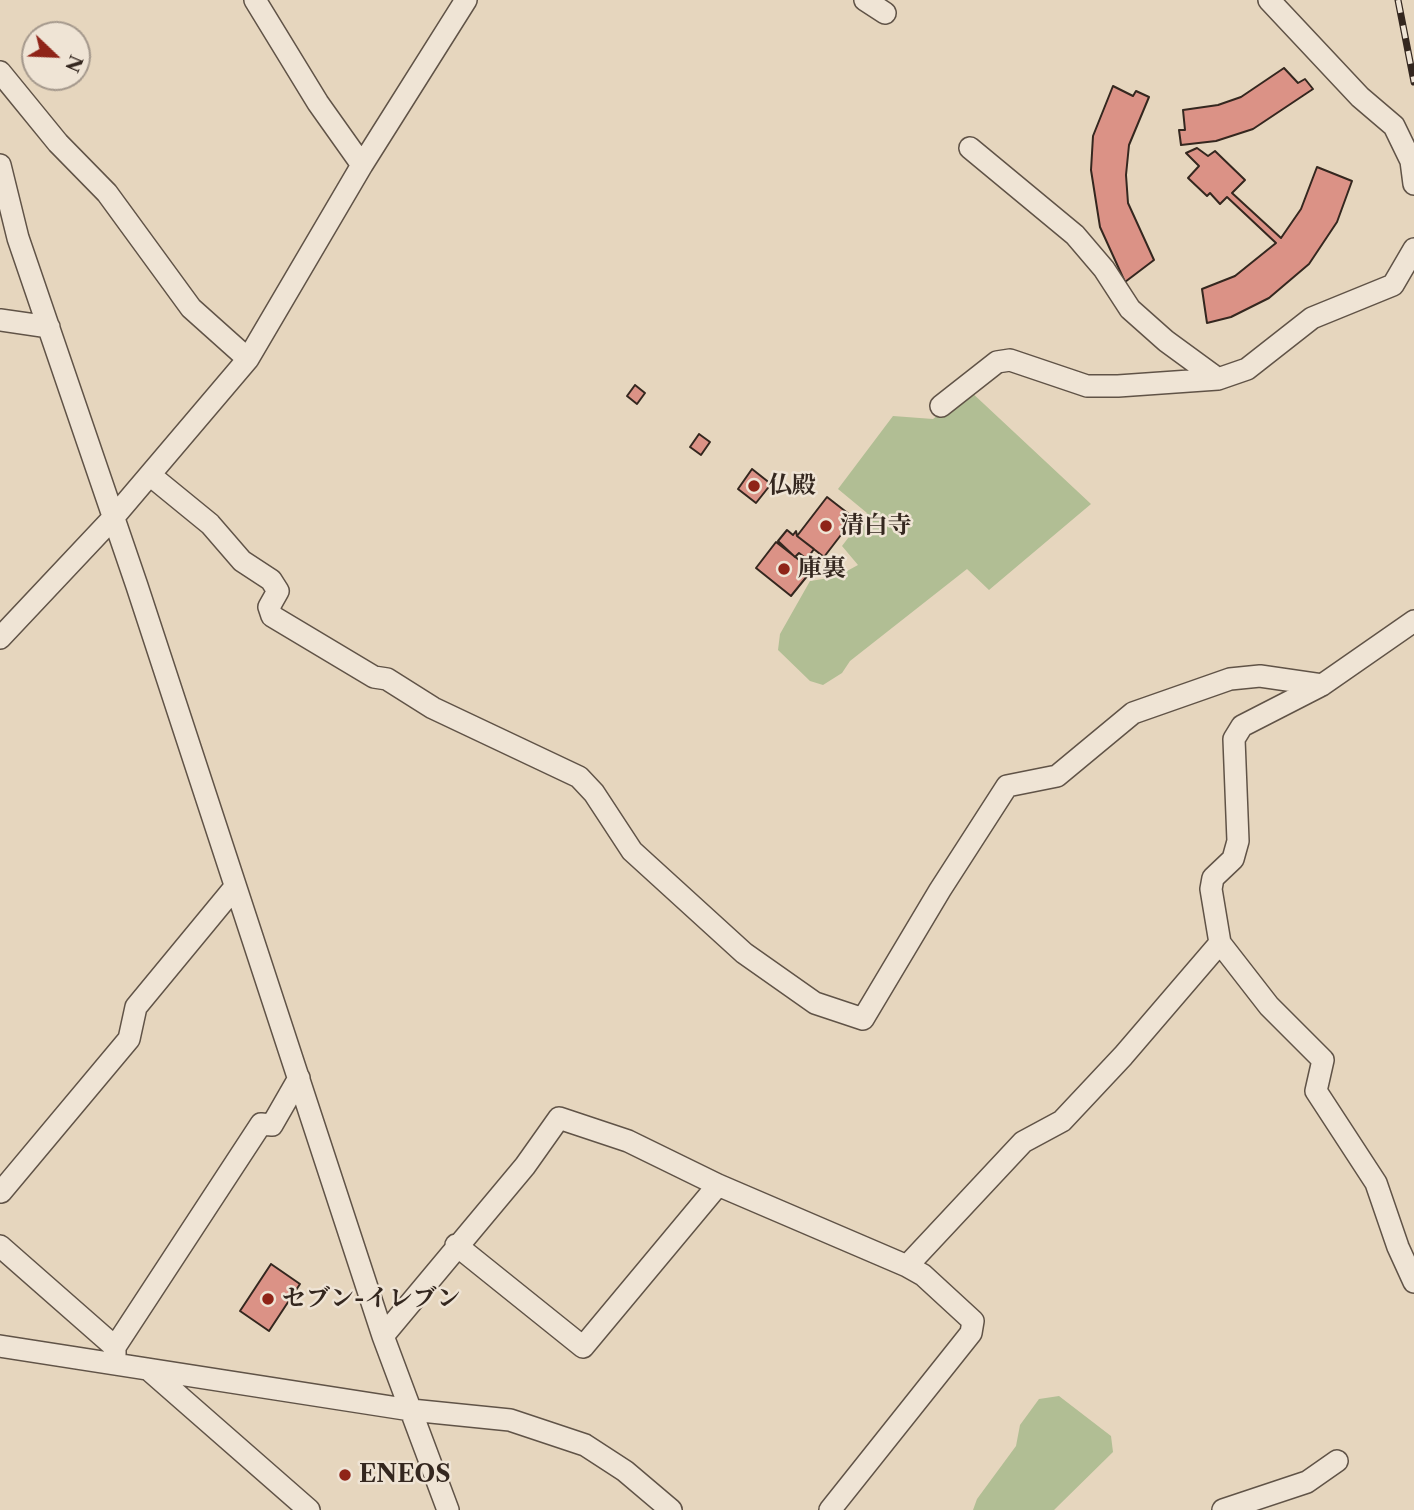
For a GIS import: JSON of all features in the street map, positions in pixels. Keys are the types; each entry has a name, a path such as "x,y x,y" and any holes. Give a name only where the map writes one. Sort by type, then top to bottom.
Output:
{"street":[{"path":"254,0 318,103 362,165"},
{"path":"0,638 113,518 248,359 362,165 466,0"},
{"path":"864,0 885,13"},
{"path":"1269,0 1360,97 1394,126 1411,161 1414,184"},
{"path":"0,72 58,142 107,193 191,308 248,359"},
{"path":"970,148 1075,234 1104,269 1130,309 1176,349 1218,379"},
{"path":"0,165 18,238 383,1336 448,1510"},
{"path":"941,405 997,362 1010,359 1087,386 1218,379 1247,369 1312,318 1394,285 1414,249"},
{"path":"0,320 49,327"},
{"path":"150,475 210,524 242,561 271,580 278,591 269,607 272,616 374,677 387,679 433,708 579,777 594,793 632,851 744,953 815,1003 863,1018 953,868 1007,786 1057,776 1133,713 1230,679 1260,676 1322,685"},
{"path":"1414,621 1322,685 1241,726 1234,739 1238,841 1233,859 1213,878 1211,889 1220,943 1269,1006 1322,1060 1316,1091 1376,1182 1398,1247 1414,1282"},
{"path":"1,1192 129,1039 136,1007 235,887"},
{"path":"907,1266 1023,1142 1062,1121 1123,1056 1220,943"},
{"path":"115,1355 261,1124 272,1125 299,1078"},
{"path":"383,1336 456,1245 525,1166 559,1118 628,1141 718,1185 907,1266 923,1275 974,1321 971,1333 830,1510"},
{"path":"456,1245 583,1346 718,1185"},
{"path":"0,1245 115,1355"},
{"path":"0,1346 115,1355 148,1369 411,1410 510,1420 585,1445 625,1471 671,1510"},
{"path":"148,1369 309,1510"},
{"path":"1223,1510 1233,1504 1307,1482 1337,1461"}],"green space":[{"path":"969,390 1091,504 989,590 967,569 850,661 842,673 823,685 810,681 778,650 780,634 810,581 836,577 858,565 842,546 867,513 838,489 893,416 933,419"},
{"path":"1059,1396 1111,1436 1113,1452 1054,1510 973,1510 977,1499 1016,1446 1020,1425 1039,1399"}],"building":[{"path":"1284,68 1298,83 1305,79 1313,89 1253,129 1216,141 1181,145 1179,130 1185,130 1183,110 1218,105 1241,97"},
{"path":"1113,86 1133,96 1136,91 1149,97 1129,145 1126,175 1128,203 1154,260 1125,282 1100,227 1091,170 1093,136"},
{"path":"1197,148 1208,156 1215,151 1245,180 1232,193 1281,238 1301,209 1317,167 1352,181 1337,222 1309,264 1269,298 1231,317 1207,323 1202,289 1235,276 1276,243 1227,197 1220,204 1210,193 1207,196 1188,178 1199,166 1186,153"},
{"path":"635,385 645,393 637,404 627,396"},
{"path":"699,434 710,442 701,455 690,447"},
{"name":"仏殿","path":"752,469 771,484 756,503 738,489"},
{"name":"清白寺","path":"827,497 854,518 824,557 797,536"},
{"path":"787,530 793,535 796,531 797,536 814,549 807,559 799,553 795,557 778,541"},
{"name":"庫裏","path":"776,542 812,570 791,596 756,568"},
{"path":"271,1264 300,1284 269,1331 240,1311"}],"railway":[{"path":"1398,0 1414,82"}],"place":[{"name":"仏殿","path":"754,486"},
{"name":"清白寺","path":"826,526"},
{"name":"庫裏","path":"784,569"},
{"name":"セブン-イレブン","path":"268,1299"},
{"name":"ENEOS","path":"345,1475"}]}
